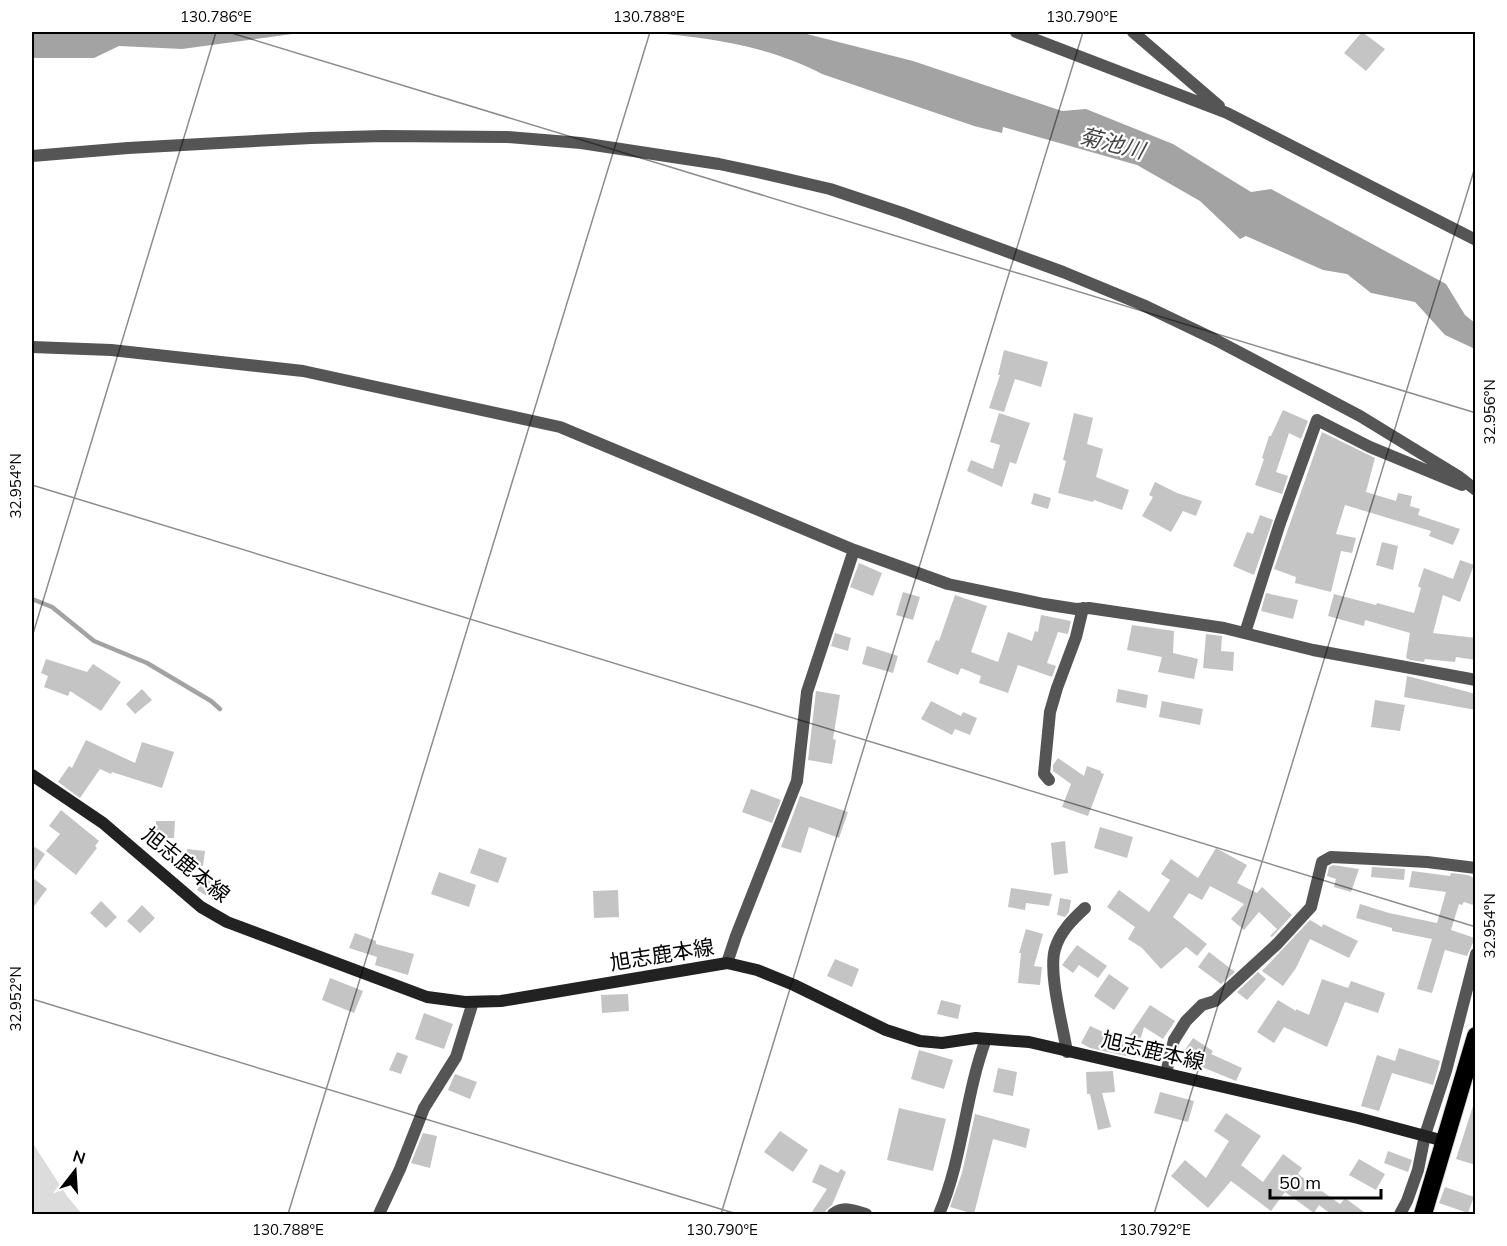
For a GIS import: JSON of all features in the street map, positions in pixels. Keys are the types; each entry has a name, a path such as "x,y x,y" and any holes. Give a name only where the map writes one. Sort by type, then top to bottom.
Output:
{"highway":[{"path":"1423,1215 1444,1141 1469,1087 1476,1036"}],"main road":[{"name":"旭志鹿本線","path":"32,775 103,823 201,907 227,922 427,997 473,1002 501,1001 727,963 757,970 886,1030 920,1041 942,1043 976,1038 1029,1042 1444,1141"}],"street":[{"path":"1016,32 1227,112 1476,240"},
{"path":"1133,32 1227,112"},
{"path":"32,156 128,148 311,138 507,137 581,143 709,162 758,172 830,189 903,213 1064,272 1143,305 1214,339 1360,416 1458,476 1476,490"},
{"path":"32,347 111,350 303,371 560,427 854,549 948,584 1044,604 1178,620 1245,633 1313,650 1476,680"},
{"path":"1245,633 1279,526 1317,420 1370,447 1476,490"},
{"path":"727,963 797,781 807,692 854,549"},
{"path":"1049,780 1044,774 1050,712 1076,637 1083,608"},
{"path":"1166,1074 1174,1040 1186,1021 1202,1005 1215,1001 1276,944 1311,907 1322,862 1331,857 1427,862 1476,868"},
{"path":"1067,1052 1053,961 1059,938 1068,924 1085,908"},
{"path":"1400,1215 1418,1170 1425,1135 1446,1071 1476,954"},
{"path":"379,1215 424,1107 456,1058 473,1002"},
{"path":"939,1215 946,1198 978,1062 986,1039"},
{"path":"833,1215 839,1209 846,1208 866,1215"}],"shaded area":[{"path":"32,1142 67,1196 82,1214 32,1214"}],"water":[{"path":"32,32 300,32 182,49 119,46 94,58 32,58"},
{"name":"菊池川","path":"633,32 799,32 913,61 1062,111 1086,109 1173,144 1251,192 1271,189 1446,284 1465,315 1475,323 1475,349 1445,335 1415,302 1371,293 1347,274 1323,270 1246,236 1240,239 1200,201 1137,165 1003,127 1002,133 974,126 754,48 705,39"}],"building":[{"path":"1362,32 1385,49 1366,71 1344,53"},
{"path":"1004,350 1048,362 1041,387 1015,379 1004,412 989,408 1000,375 998,375"},
{"path":"1283,410 1308,421 1301,439 1289,433 1276,472 1288,476 1282,494 1255,485 1269,436"},
{"path":"999,413 1030,423 1016,464 1010,462 1002,487 967,471 971,460 993,469 1000,445 990,442"},
{"path":"1074,413 1093,418 1087,444 1103,449 1096,477 1129,490 1122,510 1094,500 1093,502 1058,493"},
{"path":"1322,432 1375,458 1366,492 1396,501 1398,493 1412,496 1410,506 1420,509 1418,515 1460,529 1453,545 1429,536 1431,531 1345,505 1336,534 1356,538 1352,553 1341,551 1331,592 1295,583 1296,577 1274,569"},
{"path":"1155,482 1177,493 1202,501 1196,516 1183,511 1171,532 1142,516 1153,497 1149,495"},
{"path":"1034,493 1051,498 1048,509 1031,504"},
{"path":"1260,515 1273,520 1254,575 1233,566 1247,532 1253,534"},
{"path":"1382,542 1398,546 1393,570 1376,565"},
{"path":"1460,560 1474,565 1460,602 1443,595 1433,633 1476,638 1476,660 1456,657 1455,662 1410,660 1406,658 1410,633 1365,620 1364,626 1328,616 1334,594 1414,613 1421,588 1418,586 1424,568 1453,579"},
{"path":"859,563 882,573 873,596 850,587"},
{"path":"903,592 920,597 913,620 896,615"},
{"path":"1266,593 1298,600 1293,619 1261,611"},
{"path":"955,595 987,606 971,652 998,662 1008,632 1032,641 1035,631 1038,632 1041,615 1071,621 1068,634 1058,632 1047,663 1056,666 1052,677 1018,665 1008,693 979,683 981,676 961,668 958,675 927,662 936,640 939,641"},
{"path":"1132,625 1174,631 1173,653 1198,659 1194,679 1158,672 1162,657 1127,650"},
{"path":"835,633 851,638 848,651 831,646"},
{"path":"1206,634 1222,636 1221,651 1234,652 1233,671 1203,668"},
{"path":"867,646 898,656 893,673 862,664"},
{"path":"46,659 87,672 93,664 121,682 101,711 70,691 68,696 44,687 48,676 41,673"},
{"path":"1407,676 1476,694 1476,710 1404,697"},
{"path":"142,689 152,700 135,714 126,704"},
{"path":"1118,689 1148,695 1146,708 1116,702"},
{"path":"816,691 840,695 833,739 836,740 832,764 808,760"},
{"path":"1375,700 1405,705 1400,731 1371,727"},
{"path":"931,701 961,716 963,712 977,718 970,735 955,729 952,735 921,719"},
{"path":"1162,701 1203,709 1200,725 1159,717"},
{"path":"86,740 135,763 142,742 174,752 162,788 100,769 80,798 58,782 69,766 72,768"},
{"path":"1058,758 1084,776 1087,766 1104,774 1088,816 1062,807 1071,784 1053,771 1053,765"},
{"path":"751,789 781,800 772,823 742,812"},
{"path":"800,796 848,812 839,838 809,827 801,853 781,847"},
{"path":"61,810 99,841 95,846 97,848 76,875 46,851 60,834 49,826"},
{"path":"156,821 175,821 174,838 156,838"},
{"path":"1100,827 1133,837 1127,858 1094,848"},
{"path":"1065,841 1068,873 1054,875 1051,843"},
{"path":"32,845 45,854 32,874"},
{"path":"479,848 507,858 498,883 470,873"},
{"path":"1216,848 1247,865 1237,883 1257,893 1262,887 1292,915 1272,937 1270,936 1277,929 1259,912 1244,930 1231,919 1244,904 1210,886 1202,900 1189,893 1173,917 1207,944 1197,956 1186,947 1161,969 1142,948 1128,939 1135,927 1107,907 1119,890 1149,912 1170,880 1161,874 1171,859 1198,878"},
{"path":"187,849 205,851 203,866 185,864"},
{"path":"1333,865 1359,869 1351,892 1334,887 1336,879 1327,876 1329,867"},
{"path":"1372,867 1405,869 1404,880 1371,877"},
{"path":"1412,871 1450,876 1451,873 1468,875 1476,879 1476,906 1464,902 1462,905 1459,904 1451,930 1475,938 1467,956 1445,950 1432,993 1417,989 1432,939 1392,931 1392,928 1356,918 1360,904 1437,923 1446,892 1409,887"},
{"path":"439,872 476,885 469,907 431,894"},
{"path":"207,874 222,883 212,899 197,890"},
{"path":"32,877 47,889 32,909"},
{"path":"1011,888 1052,894 1049,906 1026,903 1025,910 1008,907"},
{"path":"618,890 619,917 594,918 593,891"},
{"path":"1060,898 1071,900 1069,912 1065,917 1057,915"},
{"path":"101,901 117,917 106,928 90,913"},
{"path":"142,905 155,918 140,933 127,921"},
{"path":"1310,920 1358,941 1349,958 1310,939 1296,968 1283,986 1262,971"},
{"path":"1026,929 1043,934 1034,966 1042,967 1040,985 1018,983 1021,953 1019,953"},
{"path":"355,933 376,941 376,944 414,954 408,975 375,965 377,957 349,948"},
{"path":"1077,945 1107,966 1098,978 1079,965 1073,973 1062,965"},
{"path":"1209,952 1235,972 1221,984 1198,967"},
{"path":"835,959 859,969 852,987 827,976"},
{"path":"1258,972 1266,979 1247,1000 1237,992"},
{"path":"1109,974 1129,988 1114,1010 1094,996"},
{"path":"330,978 363,991 354,1013 322,1000"},
{"path":"1322,979 1348,988 1351,981 1385,993 1378,1013 1345,1002 1327,1047 1284,1027 1274,1043 1257,1032 1278,1000 1296,1011 1296,1009 1309,1015"},
{"path":"628,994 629,1011 602,1013 601,995"},
{"path":"941,1000 961,1005 958,1019 937,1014"},
{"path":"1150,1005 1175,1021 1163,1039 1144,1027 1135,1058 1090,1048 1081,1043 1090,1026 1123,1041 1125,1035 1129,1036"},
{"path":"424,1013 453,1024 444,1049 415,1039"},
{"path":"1193,1038 1213,1051 1211,1054 1242,1068 1236,1081 1202,1067 1182,1054"},
{"path":"1399,1048 1440,1061 1433,1085 1392,1073 1379,1111 1361,1106 1377,1055 1395,1061"},
{"path":"919,1050 953,1060 944,1089 911,1079"},
{"path":"397,1052 408,1056 401,1074 389,1070"},
{"path":"998,1068 1017,1072 1013,1096 993,1092"},
{"path":"1113,1071 1115,1092 1102,1093 1111,1127 1098,1130 1090,1094 1087,1094 1086,1072"},
{"path":"455,1074 477,1082 470,1099 448,1090"},
{"path":"1160,1092 1194,1101 1188,1122 1154,1113"},
{"path":"1473,1106 1476,1106 1476,1165 1456,1159"},
{"path":"899,1108 946,1119 933,1171 887,1160"},
{"path":"1226,1113 1261,1136 1241,1165 1263,1182 1283,1154 1302,1168 1298,1174 1340,1204 1345,1198 1368,1215 1332,1215 1319,1205 1314,1213 1285,1192 1271,1211 1231,1181 1208,1208 1171,1176 1185,1160 1206,1178 1229,1141 1214,1131"},
{"path":"975,1114 1030,1129 1026,1148 993,1139 974,1214 950,1207 962,1173"},
{"path":"780,1131 808,1150 793,1172 764,1152"},
{"path":"423,1133 437,1136 430,1168 411,1163"},
{"path":"1388,1151 1412,1160 1408,1172 1384,1163"},
{"path":"1359,1159 1385,1174 1376,1190 1349,1175"},
{"path":"820,1164 838,1173 841,1169 846,1172 832,1205 826,1210 825,1215 810,1215 827,1189 812,1182"},
{"path":"1445,1187 1474,1197 1468,1213 1439,1203"}],"waterway":[{"path":"32,599 52,607 94,641 147,663 211,701 220,709"}]}
